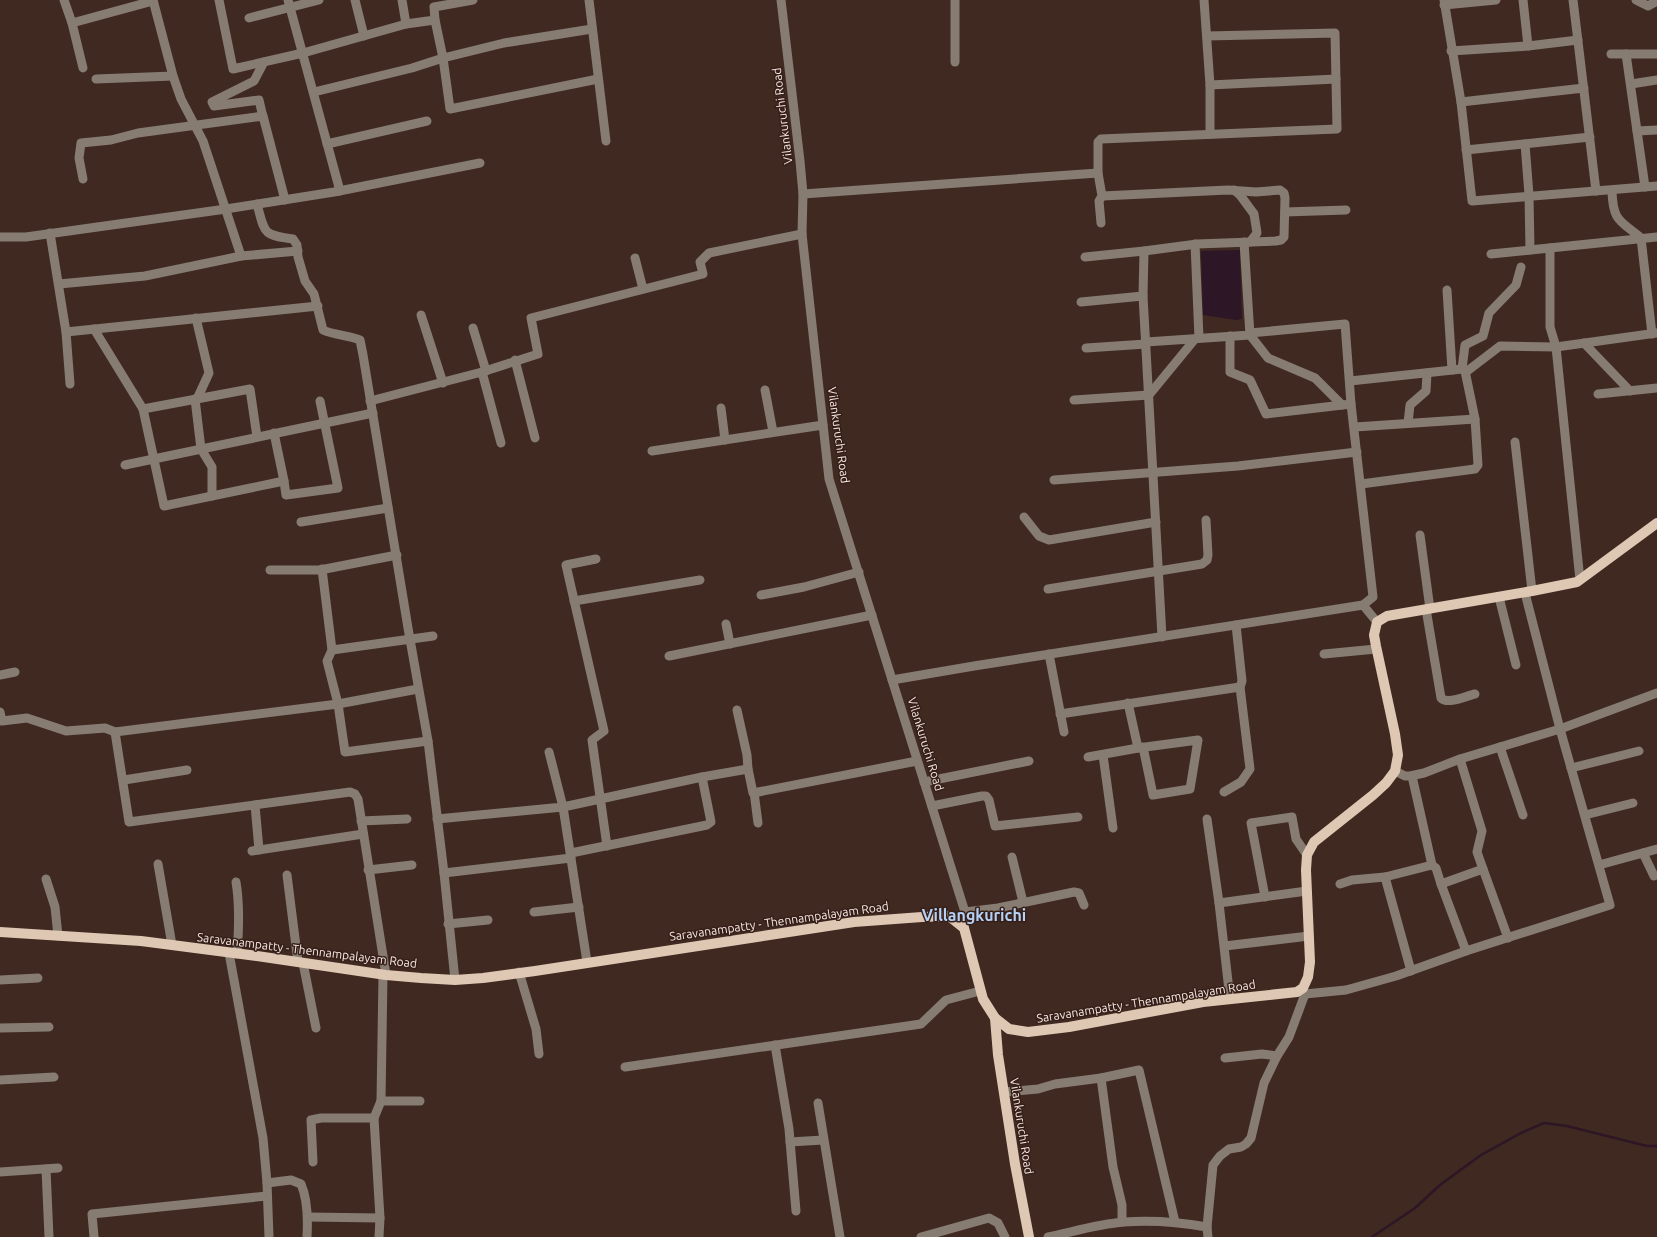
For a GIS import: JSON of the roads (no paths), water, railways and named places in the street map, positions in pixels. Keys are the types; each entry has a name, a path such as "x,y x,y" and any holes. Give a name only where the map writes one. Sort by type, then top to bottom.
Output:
{"main road":[{"path":"1304,991 1308,977 1309,936 1306,870 1307,855 1314,842 1373,794 1395,771 1398,755 1395,734 1376,649 1374,635 1377,622 1386,616 1569,584 1580,580 1657,523"},
{"name":"Saravanampatty - Thennampalayam Road","path":"0,932 172,945 384,975 455,980 483,978 854,922 949,916 964,928 983,999 995,1018 1009,1029 1028,1032 1068,1027 1230,999 1304,991"},
{"name":"Vilankuruchi Road","path":"995,1018 998,1055 1014,1164 1029,1237"}],"street":[{"path":"64,0 72,23 83,68"},
{"path":"72,23 153,0 173,76 181,99 203,141 241,256"},
{"path":"218,0 233,69 303,53 406,24 435,20"},
{"path":"250,18 289,4 319,0"},
{"path":"354,0 364,36"},
{"path":"402,0 406,24"},
{"path":"473,0 434,7 450,109 598,79"},
{"path":"589,0 606,141"},
{"name":"Vilankuruchi Road","path":"781,0 800,161 803,194 802,234 829,479 965,912 964,928"},
{"path":"955,0 955,62"},
{"path":"1204,0 1210,85 1210,134"},
{"path":"1496,0 1444,2 1460,102 1472,201 1612,191 1657,186"},
{"path":"1523,0 1528,46"},
{"path":"1573,0 1596,191"},
{"path":"1636,0 1648,6 1657,1"},
{"path":"289,4 340,191"},
{"path":"314,92 412,68 443,58 504,43 592,29"},
{"path":"1101,224 1099,201 1102,196 1098,174 1098,142 1101,139 1337,129 1335,33 1207,36"},
{"path":"1451,51 1528,46 1578,40"},
{"path":"1611,54 1657,54"},
{"path":"1626,54 1645,187"},
{"path":"264,62 254,81 212,102 214,106 259,100 285,200"},
{"path":"96,79 173,76"},
{"path":"1210,85 1336,79"},
{"path":"1631,84 1657,80"},
{"path":"1460,102 1584,88"},
{"path":"83,179 79,158 81,143 111,140 138,133 195,124 252,116 264,117"},
{"path":"327,144 427,120"},
{"path":"1637,131 1657,130"},
{"path":"1466,150 1590,137"},
{"path":"1525,144 1530,196 1530,250"},
{"path":"0,237 26,237 285,200 340,191 480,163"},
{"path":"803,194 1098,174"},
{"path":"1085,257 1195,244 1281,240 1284,237 1285,198 1284,193 1280,190 1256,192 1234,190 1102,196"},
{"path":"1234,190 1240,195 1254,214 1257,236 1247,242"},
{"path":"1350,381 1452,370 1464,371 1500,346 1556,347 1654,333 1641,238 1618,220 1613,204 1612,191"},
{"path":"257,204 263,227 272,236 293,239 297,245 306,281 314,294 318,306 323,330 330,333 347,335 360,340 364,355 370,401 428,741 455,980"},
{"path":"1285,212 1346,210"},
{"path":"50,233 66,332 70,384"},
{"path":"370,401 443,383 538,354 532,318 703,274 700,262 709,253 802,234"},
{"path":"1490,254 1657,237"},
{"path":"1247,242 1250,334 1268,358 1316,378 1342,405"},
{"path":"1074,400 1149,395 1197,338 1195,244"},
{"path":"1550,248 1550,327 1556,347 1580,580"},
{"path":"59,284 145,276 241,256 298,251"},
{"path":"1144,251 1146,343 1162,637"},
{"path":"635,258 643,289"},
{"path":"1491,352 1483,336 1488,313 1516,285 1521,267"},
{"path":"1447,290 1452,370"},
{"path":"1081,302 1144,296"},
{"path":"66,332 318,306"},
{"path":"421,315 443,383"},
{"path":"196,318 209,373 196,399 201,449 212,467 212,496"},
{"path":"892,680 1363,605 1373,597 1351,404 1345,324 1230,336 1086,348"},
{"path":"474,328 501,444"},
{"path":"94,329 143,408 164,506 284,480"},
{"path":"1230,336 1230,372 1250,380 1266,414 1351,404"},
{"path":"1361,484 1475,469 1478,465 1475,419 1464,371 1465,345 1483,336"},
{"path":"1584,343 1630,391"},
{"path":"515,360 535,438"},
{"path":"1408,423 1410,405 1426,391 1427,373"},
{"path":"1598,394 1657,388"},
{"path":"143,408 250,389 258,437"},
{"path":"765,390 773,432"},
{"path":"274,433 286,495 338,488 320,402"},
{"path":"721,408 725,440"},
{"path":"125,466 373,413"},
{"path":"1354,427 1475,419"},
{"path":"652,451 823,425"},
{"path":"1208,1237 1207,1227 1214,1165 1220,1156 1229,1149 1241,1147 1251,1138 1264,1083 1288,1037 1304,991 1346,990 1411,971 1466,951 1610,905 1560,729 1529,592 1515,442"},
{"path":"1054,480 1153,471 1246,465 1357,452"},
{"path":"301,522 388,508"},
{"path":"1024,517 1039,536 1049,540 1156,522"},
{"path":"1048,589 1199,565 1205,562 1208,555 1206,520"},
{"path":"1420,535 1438,689 1441,698 1444,701 1448,701 1475,694"},
{"path":"270,570 322,569 397,555"},
{"path":"596,559 566,565 604,731 592,740 607,846"},
{"path":"322,569 332,650 326,661 338,704 345,752 428,741"},
{"path":"761,595 804,587 859,572"},
{"path":"574,601 700,580"},
{"path":"1499,597 1516,665"},
{"path":"1363,605 1377,622"},
{"path":"669,656 872,615"},
{"path":"726,624 730,644"},
{"path":"1224,792 1241,782 1250,769 1240,686 1242,681 1236,625"},
{"path":"332,650 433,636"},
{"path":"1324,654 1376,649"},
{"path":"1049,654 1064,732"},
{"path":"0,675 15,672"},
{"path":"1060,714 1240,686"},
{"path":"0,712 2,721 27,718 66,731 105,728 115,732 338,704 418,689"},
{"path":"1395,771 1405,776 1412,776 1434,770 1460,760 1560,729 1657,693"},
{"path":"1088,758 1140,748 1198,740 1190,789 1153,795 1140,748 1128,703"},
{"path":"737,710 747,755 748,769 754,792 758,824"},
{"path":"115,732 130,822 350,792 355,794 358,799 384,975 380,1101 374,1118 380,1218 379,1237"},
{"path":"1500,747 1523,815"},
{"path":"1571,768 1639,751"},
{"path":"549,752 563,807 587,962"},
{"path":"1102,755 1113,828"},
{"path":"1460,760 1482,832 1477,852 1508,938"},
{"path":"754,792 917,761"},
{"path":"924,782 1029,761"},
{"path":"437,819 563,807 702,777 748,769"},
{"path":"124,780 187,770"},
{"path":"1412,776 1432,865 1436,868 1466,951"},
{"path":"444,873 571,856 607,846 707,825 711,822 702,777"},
{"path":"932,806 986,796 989,800 995,826 1078,817"},
{"path":"1585,815 1633,803"},
{"path":"255,805 256,850 363,834"},
{"path":"1265,897 1251,824 1292,817 1296,839 1307,855"},
{"path":"361,821 407,819"},
{"path":"1206,819 1225,946 1230,999"},
{"path":"1599,865 1657,849"},
{"path":"1643,852 1654,876"},
{"path":"1012,857 1023,902"},
{"path":"158,864 172,945"},
{"path":"368,870 412,865"},
{"path":"1340,884 1352,880 1384,878 1432,865"},
{"path":"1441,884 1483,869"},
{"path":"287,875 300,963 316,1028"},
{"path":"1384,878 1411,971"},
{"path":"46,879 55,907 58,936"},
{"path":"236,882 240,917 233,953 263,1138 267,1183 269,1237"},
{"path":"1219,903 1307,891"},
{"path":"965,912 1074,892 1079,894 1084,905"},
{"path":"534,912 579,907"},
{"path":"448,924 488,920"},
{"path":"1225,946 1309,936"},
{"path":"519,972 536,1029 539,1054"},
{"path":"0,980 38,978"},
{"path":"625,1066 921,1024 946,1000 980,991"},
{"path":"0,1028 49,1027"},
{"path":"775,1045 790,1142 796,1211"},
{"path":"1225,1058 1262,1054 1277,1056"},
{"path":"1004,1092 1038,1089 1055,1084 1101,1078 1139,1070 1174,1222"},
{"path":"0,1080 54,1077"},
{"path":"1101,1078 1112,1167 1122,1206 1122,1222"},
{"path":"380,1101 420,1101"},
{"path":"818,1103 840,1237"},
{"path":"313,1162 311,1120 321,1118 374,1118"},
{"path":"790,1142 823,1140"},
{"path":"0,1172 58,1168"},
{"path":"46,1169 49,1237"},
{"path":"267,1183 291,1180 301,1184 304,1192 308,1217 307,1237"},
{"path":"94,1237 92,1214 267,1196"},
{"path":"308,1217 380,1218"},
{"path":"921,1237 989,1218 998,1223 1005,1237"},
{"path":"1048,1237 1122,1222 1174,1222 1207,1227"}],"waterway":[{"path":"1372,1237 1415,1208 1440,1185 1481,1155 1521,1133 1544,1123 1567,1126 1647,1146 1657,1146"}],"district":[{"name":"Villangkurichi","path":"974,915"}]}
